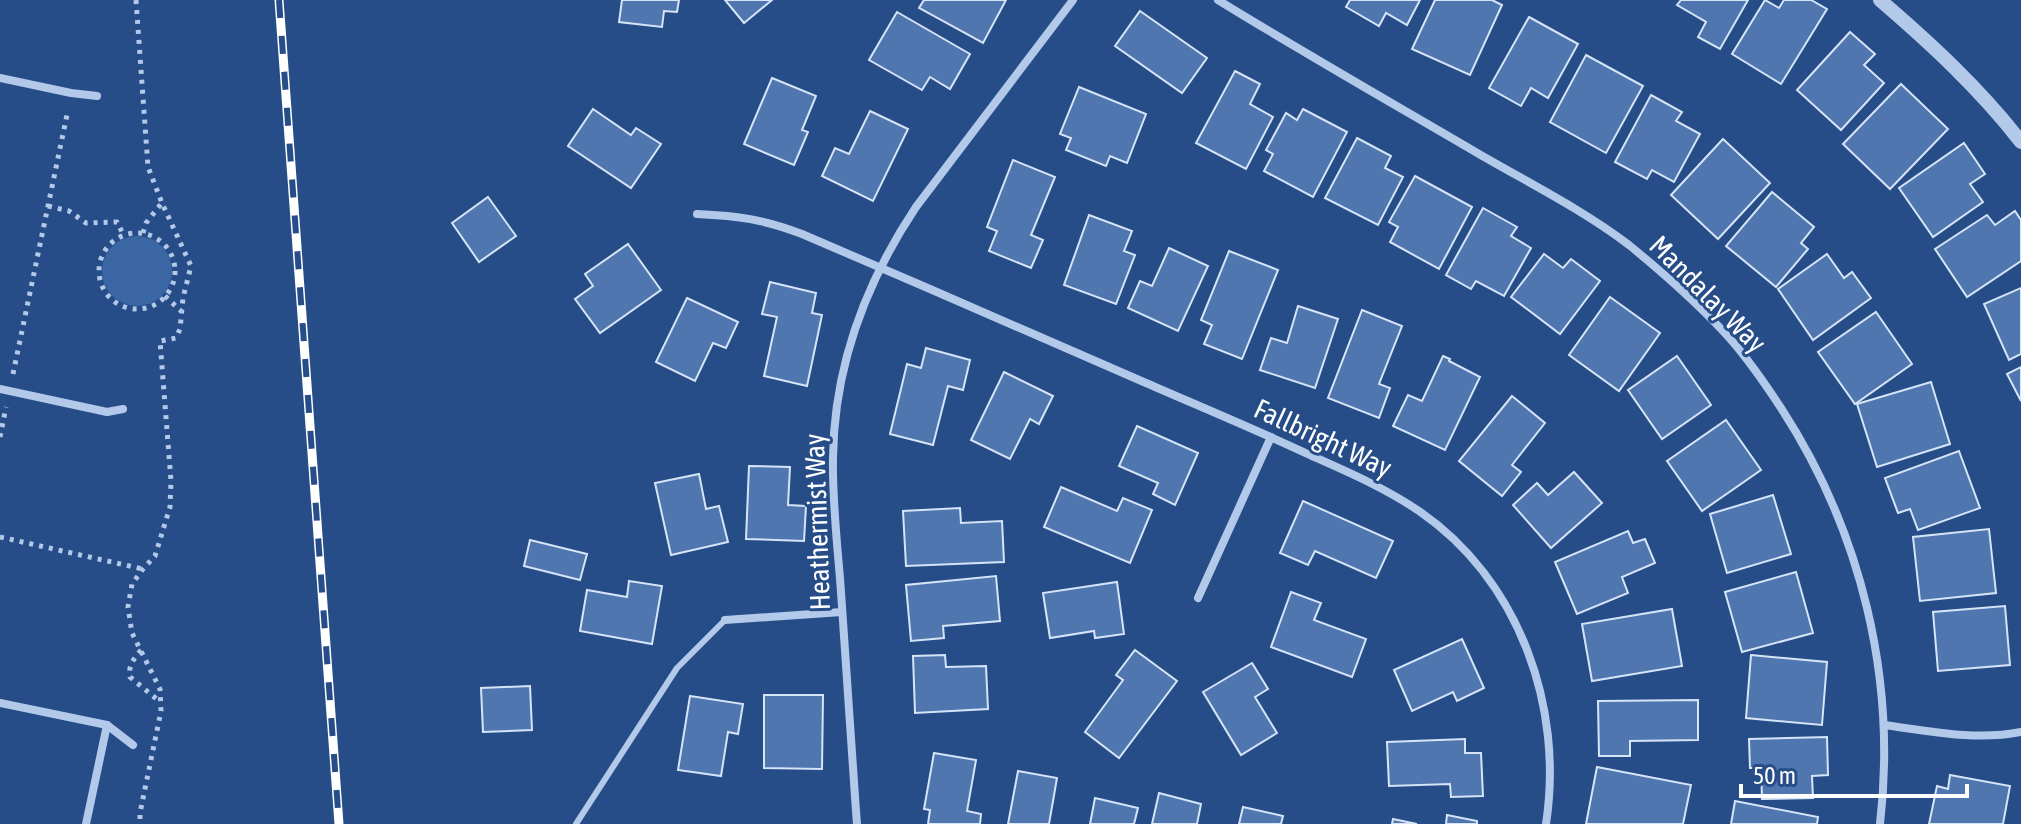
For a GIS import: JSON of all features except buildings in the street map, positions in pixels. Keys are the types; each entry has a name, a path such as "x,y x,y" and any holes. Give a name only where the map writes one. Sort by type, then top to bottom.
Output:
{"street":[{"name":"Heathermist Way","path":"857,824 833,459 835,420 850,345 862,308 895,239 1073,0"},
{"name":"Mandalay Way","path":"1218,0 1582,214 1626,243 1678,286 1725,333 1765,384 1802,440 1832,500 1855,562 1878,658 1884,725 1884,791 1880,824"},
{"path":"1880,0 1966,80 2021,142"},
{"path":"0,78 97,96"},
{"name":"Fallbright Way","path":"697,214 739,216 772,222 1271,437 1393,494 1421,513 1463,550 1491,584 1524,642 1536,673 1549,739 1551,772 1546,824"},
{"path":"5,390 107,412 123,409"},
{"path":"1198,598 1271,437"},
{"path":"725,620 842,612"},
{"path":"0,703 107,725 133,745"},
{"path":"86,824 107,725"},
{"path":"1884,725 1945,734 2021,732"}],"lane":[{"path":"576,824 677,668 725,620"}],"path":[{"path":"136,0 148,167 191,266 180,329 176,338 160,341 171,481 170,507 155,556 132,584 128,607 132,633 160,689 161,711 140,824"},
{"path":"0,437 5,390 71,93"},
{"path":"143,233 146,223 162,203"},
{"path":"48,206 69,211 86,223 117,222 123,234"},
{"path":"123,234 149,234 170,251 175,264 175,277 170,290 150,307 122,307 102,289 98,264 103,251 123,234"},
{"path":"165,296 181,311"},
{"path":"0,537 143,569"},
{"path":"141,650 131,663 130,677 160,702"}],"shaded area":[{"path":"137,236 162,246 172,271 162,296 137,306 112,296 102,271 112,246"}],"railway":[{"path":"279,0 339,824"}]}
